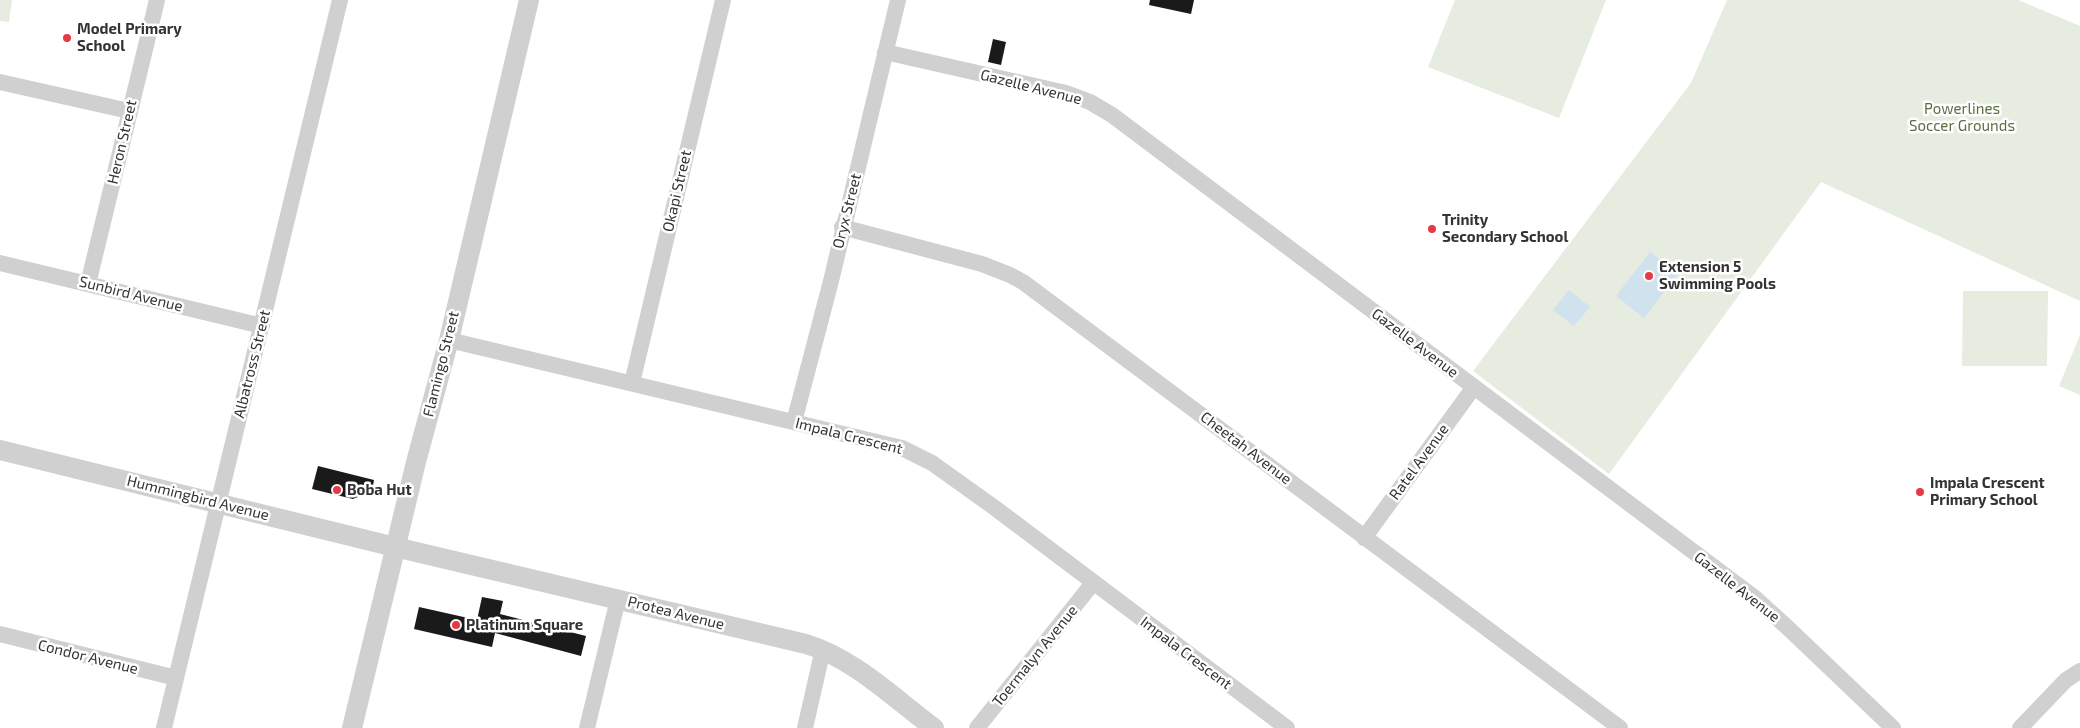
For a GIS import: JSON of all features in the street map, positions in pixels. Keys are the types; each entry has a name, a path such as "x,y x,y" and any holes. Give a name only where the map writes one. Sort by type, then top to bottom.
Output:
{"street":[{"name":"Heron Street","path":"88,284 157,0"},
{"name":"Albatross Street","path":"164,728 340,0"},
{"name":"Flamingo Street","path":"352,728 395,547 449,340 529,0"},
{"name":"Okapi Street","path":"632,383 723,0"},
{"name":"Oryx Street","path":"794,422 831,281 842,227 898,0"},
{"name":"Gazelle Avenue","path":"885,52 1066,93 1090,102 1112,115 1754,598 1893,728"},
{"path":"0,82 129,111"},
{"name":"Cheetah Avenue","path":"842,227 982,264 1023,282 1620,728"},
{"name":"Sunbird Avenue","path":"0,263 262,326"},
{"name":"Impala Crescent","path":"449,340 902,448 918,455 995,508 1287,728"},
{"name":"Ratel Avenue","path":"1364,538 1474,387"},
{"name":"Hummingbird Avenue","path":"0,450 395,547"},
{"name":"Protea Avenue","path":"395,547 796,641 823,649 848,662 934,728"},
{"name":"Toermalyn Avenue","path":"977,728 1093,583"},
{"path":"587,728 618,599"},
{"name":"Condor Avenue","path":"1,637 176,678"},
{"path":"804,728 823,649"},
{"path":"2020,728 2066,680 2080,671"}],"green space":[{"path":"0,0 12,0 9,22 0,21"},
{"path":"1455,0 1606,0 1559,118 1428,67"},
{"name":"Powerlines Soccer Grounds","path":"1727,0 2018,0 2080,26 2080,301 1821,182 1609,474 1473,371 1691,83"},
{"path":"1963,291 2048,291 2047,366 1962,366"},
{"path":"2080,335 2080,395 2059,386"}],"water":[{"path":"1650,252 1678,274 1644,318 1616,296"},
{"path":"1569,290 1590,307 1574,326 1553,310"}],"building":[{"path":"1150,0 1194,0 1191,14 1149,5"},
{"path":"993,39 1006,42 1001,65 988,62"},
{"path":"318,466 374,480 372,491 353,499 312,489"},
{"path":"482,597 503,601 500,614 586,636 581,656 495,633 492,647 414,629 419,607 477,620"}],"place":[{"name":"Model Primary School","path":"67,38"},
{"name":"Trinity Secondary School","path":"1432,229"},
{"name":"Extension 5 Swimming Pools","path":"1649,276"},
{"name":"Boba Hut","path":"337,490"},
{"name":"Impala Crescent Primary School","path":"1920,492"},
{"name":"Platinum Square","path":"456,625"}]}
